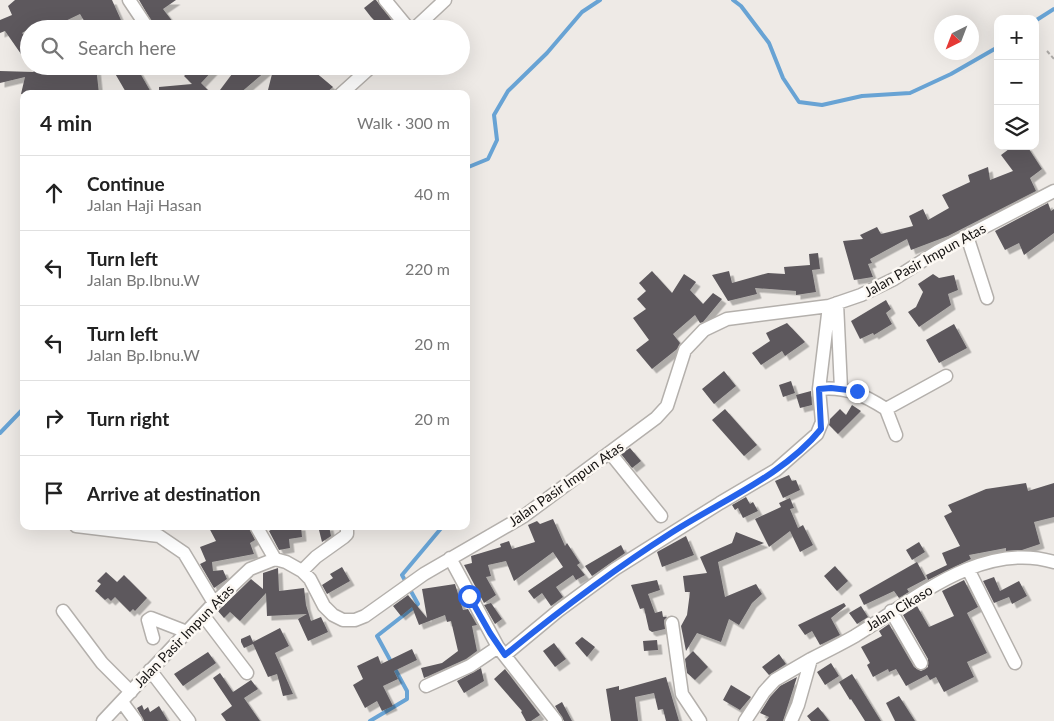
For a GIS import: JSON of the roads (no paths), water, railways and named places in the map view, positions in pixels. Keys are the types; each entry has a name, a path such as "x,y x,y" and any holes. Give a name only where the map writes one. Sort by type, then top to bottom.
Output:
{"street":[{"path":"129,0 143,20"},
{"path":"385,0 402,20"},
{"path":"424,20 445,0"},
{"path":"345,90 362,75"},
{"name":"Jalan Pasir Impun Atas","path":"103,721 214,603 250,568 276,559 286,562 302,571 310,579 324,606 343,620 355,620 365,616 450,558 524,516 611,454 656,418 667,406 686,350 704,330 727,319 833,305 861,295 894,279 938,251 1054,191"},
{"path":"966,236 987,298"},
{"path":"833,305 841,389"},
{"path":"426,686 502,651 615,570 720,502 776,470 793,456 821,429 819,389 833,305"},
{"path":"886,409 946,376"},
{"path":"819,389 857,391 886,409 896,435"},
{"path":"611,454 661,516"},
{"path":"109,530 159,536 184,553 214,603"},
{"path":"258,530 276,559"},
{"path":"302,571 316,557 344,537 347,534 347,530"},
{"name":"Jalan Cikaso","path":"745,721 764,692 775,680 968,569 1006,558 1028,557 1054,562"},
{"path":"450,558 502,651 556,721"},
{"path":"968,569 1015,663"},
{"path":"63,611 102,663 131,692"},
{"path":"892,611 921,663"},
{"path":"203,615 247,673"},
{"path":"153,638 148,620 151,618 187,632"},
{"path":"672,623 682,694 700,721"},
{"path":"791,721 811,659"},
{"path":"150,670 189,721"},
{"path":"122,702 136,721"}],"waterway":[{"path":"470,166 488,159 497,140 494,115 508,91 547,53 582,12 600,0"},
{"path":"733,0 741,6 769,43 783,78 799,102 822,105 862,96 910,93 951,74 994,49"},
{"path":"1039,18 1054,9"},
{"path":"0,433 20,412"},
{"path":"370,721 407,699 407,691 377,636 418,604 402,575 440,530"}]}
